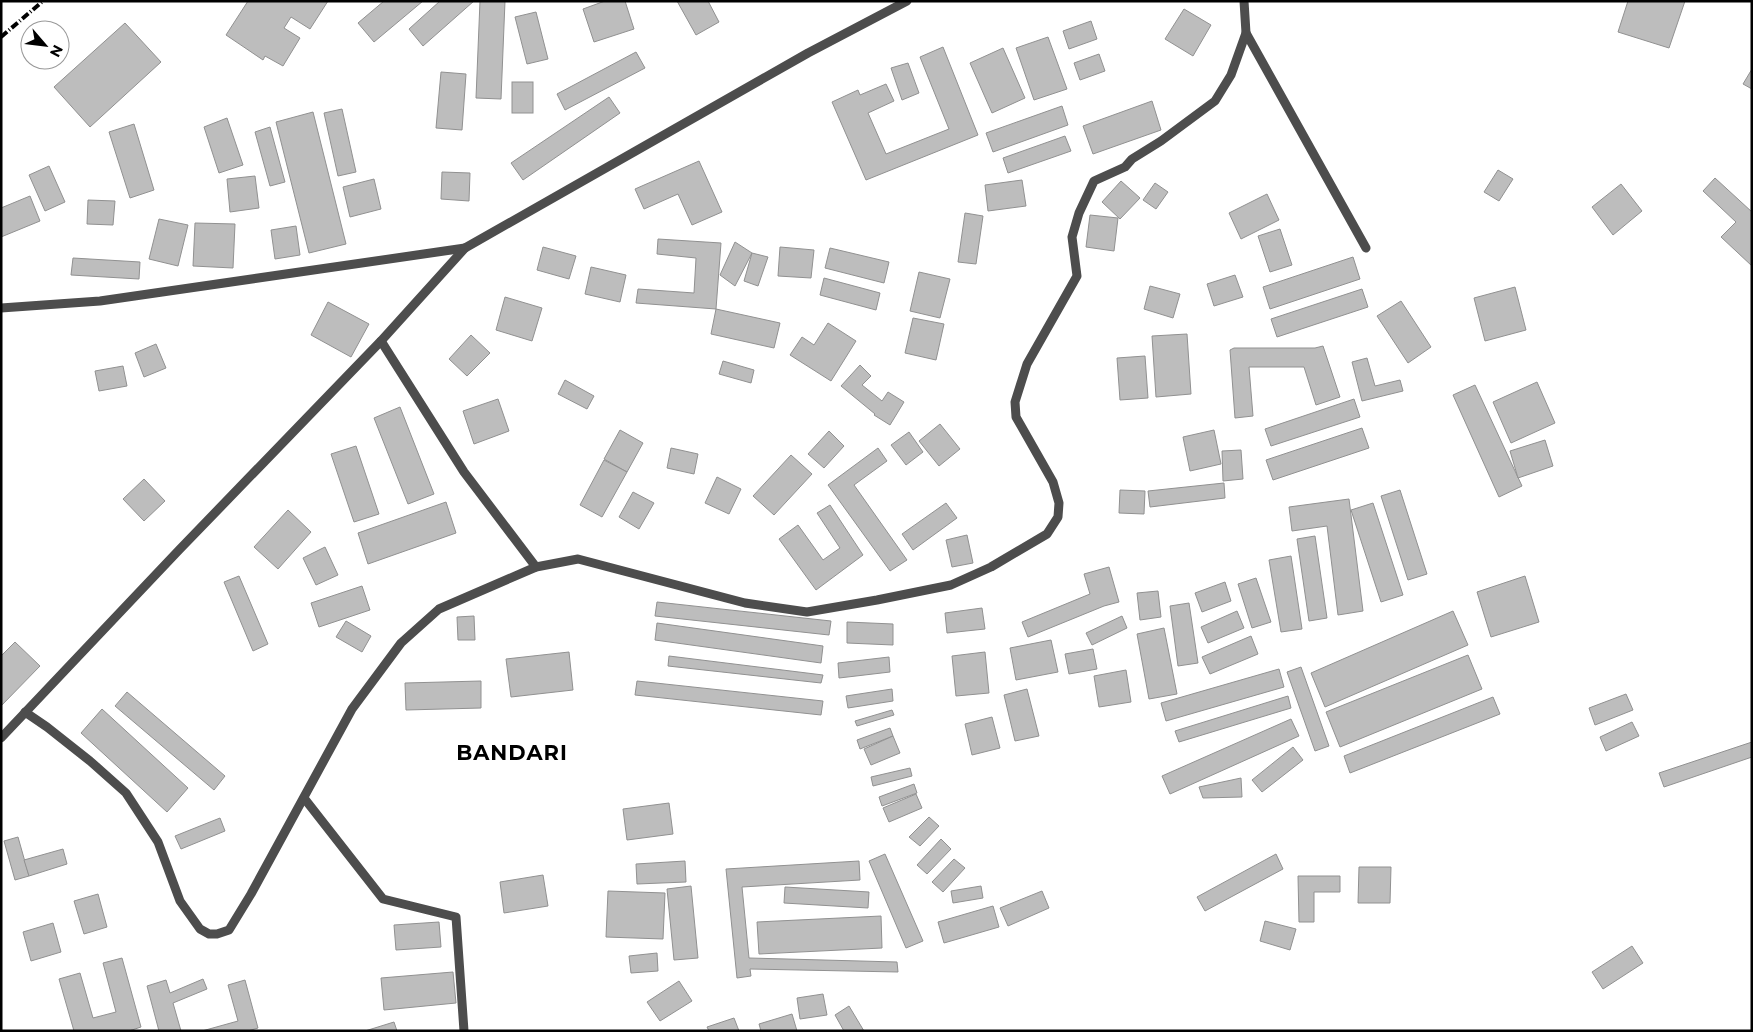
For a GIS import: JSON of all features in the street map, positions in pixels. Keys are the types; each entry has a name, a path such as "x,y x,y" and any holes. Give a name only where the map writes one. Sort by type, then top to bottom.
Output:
{"street":[{"path":"1,738 172,557 381,341 465,248 808,53 907,1"},
{"path":"25,712 90,761 126,793 158,842 180,901 200,929 209,934 216,934 229,930 352,709 402,644 439,609 536,566 578,559 745,603 807,612 951,586 1047,534 1058,517 1059,503 1053,482 1016,417 1016,402 1028,364 1077,276 1072,237 1079,213 1094,181 1125,167 1132,159 1161,141 1215,101 1231,75 1246,33 1244,1"},
{"path":"1246,33 1366,248"},
{"path":"1,308 100,301 465,248"},
{"path":"381,341 464,472 536,566"},
{"path":"304,798 382,899 456,917 464,1031"}],"building":[{"path":"248,1 328,1 310,29 291,17 284,28 300,38 283,66 265,56 263,60 226,35"},
{"path":"384,1 423,1 374,42 358,23"},
{"path":"440,1 474,1 423,46 409,29"},
{"path":"480,1 505,1 501,99 476,98"},
{"path":"605,1 625,1 634,29 594,42 583,9"},
{"path":"677,1 708,1 719,22 696,35"},
{"path":"1628,1 1685,1 1669,48 1618,32"},
{"path":"1184,9 1211,25 1193,56 1165,39"},
{"path":"536,12 548,59 527,64 515,17"},
{"path":"1091,21 1097,39 1069,49 1063,31"},
{"path":"125,23 161,62 90,127 54,87"},
{"path":"1048,37 1067,89 1034,100 1016,48"},
{"path":"943,47 978,135 866,180 832,102 858,90 860,95 886,84 894,101 868,113 886,154 949,129 920,57"},
{"path":"1003,48 1025,98 992,113 970,63"},
{"path":"636,52 645,68 565,110 557,94"},
{"path":"1099,54 1105,71 1080,80 1074,63"},
{"path":"908,63 919,93 902,100 891,68"},
{"path":"1752,69 1752,89 1743,84"},
{"path":"441,72 466,74 462,130 436,128"},
{"path":"512,82 533,82 533,113 512,113"},
{"path":"609,97 620,113 523,180 511,163"},
{"path":"1152,101 1161,130 1093,154 1083,126"},
{"path":"1062,106 1068,125 993,152 986,133"},
{"path":"342,109 356,172 338,176 324,113"},
{"path":"313,112 346,244 309,253 276,122"},
{"path":"227,118 243,165 219,173 204,127"},
{"path":"134,124 154,190 130,198 109,132"},
{"path":"270,127 285,182 270,186 255,132"},
{"path":"1065,136 1071,151 1008,173 1003,158"},
{"path":"699,161 722,212 692,225 678,194 644,209 635,189"},
{"path":"49,166 65,202 45,211 29,175"},
{"path":"1498,170 1513,179 1499,201 1484,192"},
{"path":"442,172 470,173 469,201 441,199"},
{"path":"255,176 259,208 230,212 227,179"},
{"path":"1715,178 1752,212 1752,266 1721,237 1736,222 1703,191"},
{"path":"374,179 381,209 350,217 343,187"},
{"path":"1022,180 1026,206 988,211 985,185"},
{"path":"1121,181 1140,198 1120,219 1102,202"},
{"path":"1155,183 1168,192 1156,209 1143,200"},
{"path":"1621,184 1642,211 1613,235 1592,207"},
{"path":"1267,194 1279,220 1241,239 1229,213"},
{"path":"30,196 40,221 1,237 1,208"},
{"path":"88,200 115,201 113,225 87,224"},
{"path":"965,213 983,216 976,264 958,262"},
{"path":"1090,215 1118,218 1114,251 1086,247"},
{"path":"159,219 188,225 178,266 149,259"},
{"path":"195,223 235,224 233,268 193,266"},
{"path":"296,226 300,255 275,259 271,230"},
{"path":"1280,229 1292,265 1270,272 1258,236"},
{"path":"658,239 721,243 716,309 636,303 638,289 694,293 696,258 657,254"},
{"path":"735,242 752,253 735,286 720,275"},
{"path":"543,247 576,256 569,279 537,270"},
{"path":"780,247 814,250 811,278 778,276"},
{"path":"830,248 889,262 884,283 825,268"},
{"path":"752,253 768,257 758,286 744,281"},
{"path":"1353,257 1360,279 1270,309 1263,287"},
{"path":"73,258 140,262 139,279 71,275"},
{"path":"591,267 626,275 620,302 585,294"},
{"path":"919,272 950,279 940,318 910,311"},
{"path":"1235,275 1243,297 1214,306 1207,284"},
{"path":"824,278 880,293 876,310 820,295"},
{"path":"1150,286 1180,294 1173,318 1144,309"},
{"path":"1515,287 1526,330 1485,341 1474,298"},
{"path":"1362,289 1368,307 1277,337 1271,319"},
{"path":"505,297 542,308 532,341 496,330"},
{"path":"1401,301 1431,347 1408,363 1377,316"},
{"path":"328,302 369,324 351,357 311,335"},
{"path":"716,309 780,323 774,348 711,334"},
{"path":"913,318 944,324 936,360 905,353"},
{"path":"828,323 856,341 831,381 790,355 802,337 814,345"},
{"path":"1187,334 1191,394 1156,397 1152,336"},
{"path":"471,335 490,353 467,376 449,359"},
{"path":"156,344 166,368 144,377 135,353"},
{"path":"1323,346 1340,397 1316,405 1304,367 1249,367 1253,416 1235,418 1230,350 1234,348 1315,348"},
{"path":"1145,356 1148,398 1120,400 1117,358"},
{"path":"1367,358 1375,386 1400,380 1403,391 1362,401 1352,362"},
{"path":"723,361 754,370 751,383 719,374"},
{"path":"860,365 871,376 862,385 882,401 888,392 904,402 890,425 874,415 841,386"},
{"path":"123,366 127,386 99,391 95,371"},
{"path":"565,380 594,396 587,409 558,394"},
{"path":"1537,382 1555,423 1511,443 1493,402"},
{"path":"1475,385 1522,486 1499,497 1453,395"},
{"path":"498,399 509,431 474,444 463,411"},
{"path":"1354,399 1360,417 1271,446 1265,429"},
{"path":"400,407 434,494 408,504 374,418"},
{"path":"940,424 960,449 939,466 919,441"},
{"path":"1362,428 1369,448 1273,480 1266,460"},
{"path":"620,430 643,443 627,472 604,459"},
{"path":"1214,430 1221,464 1190,471 1183,437"},
{"path":"829,431 844,446 824,468 808,454"},
{"path":"909,432 923,452 906,465 891,445"},
{"path":"1545,440 1553,466 1518,478 1510,451"},
{"path":"356,446 379,514 354,522 331,454"},
{"path":"671,448 698,454 694,474 667,468"},
{"path":"878,448 887,461 854,485 907,560 890,571 828,485"},
{"path":"1241,450 1243,479 1223,481 1222,451"},
{"path":"791,455 812,474 774,515 753,496"},
{"path":"604,460 627,472 602,517 580,505"},
{"path":"717,477 741,489 729,514 705,503"},
{"path":"144,479 165,501 144,521 123,499"},
{"path":"1224,483 1225,498 1150,507 1148,491"},
{"path":"1120,490 1145,491 1144,514 1119,513"},
{"path":"1400,490 1427,574 1408,580 1381,496"},
{"path":"633,492 654,503 639,529 619,517"},
{"path":"1349,499 1363,611 1338,615 1327,526 1292,531 1289,507"},
{"path":"446,502 456,533 368,564 358,533"},
{"path":"946,503 957,518 913,550 902,534"},
{"path":"1373,503 1403,595 1381,602 1351,510"},
{"path":"830,505 863,555 816,590 779,539 798,525 823,560 840,548 817,513"},
{"path":"288,510 311,532 278,569 254,547"},
{"path":"967,535 973,563 952,567 946,540"},
{"path":"1315,536 1327,618 1309,621 1297,539"},
{"path":"325,547 338,575 316,585 303,558"},
{"path":"1291,556 1302,629 1281,632 1269,560"},
{"path":"1109,567 1119,602 1104,606 1028,637 1022,622 1090,594 1084,574"},
{"path":"239,576 268,644 253,651 224,582"},
{"path":"1525,576 1539,622 1491,637 1477,592"},
{"path":"1256,578 1271,622 1252,628 1238,584"},
{"path":"1225,582 1231,601 1202,612 1195,593"},
{"path":"362,586 370,610 319,627 311,603"},
{"path":"1158,591 1161,617 1140,620 1137,593"},
{"path":"657,602 831,621 829,635 655,616"},
{"path":"1189,603 1198,663 1178,666 1170,606"},
{"path":"982,608 985,629 947,633 945,613"},
{"path":"1237,611 1244,628 1208,643 1201,627"},
{"path":"1453,611 1468,645 1325,707 1311,673"},
{"path":"474,616 475,640 458,640 457,617"},
{"path":"1122,616 1127,628 1092,645 1086,633"},
{"path":"346,621 371,636 362,652 336,637"},
{"path":"847,622 893,624 893,645 847,643"},
{"path":"657,623 823,646 821,663 655,640"},
{"path":"1164,628 1177,694 1149,699 1137,634"},
{"path":"1251,636 1258,654 1210,674 1202,657"},
{"path":"1051,640 1058,672 1016,680 1010,648"},
{"path":"15,642 40,666 1,706 1,656"},
{"path":"1093,649 1097,669 1069,674 1065,654"},
{"path":"569,652 573,690 511,697 506,659"},
{"path":"985,652 989,693 956,696 952,656"},
{"path":"1468,655 1482,689 1340,747 1326,712"},
{"path":"669,656 823,675 821,683 668,666"},
{"path":"889,657 890,672 839,678 838,663"},
{"path":"1301,667 1329,746 1315,751 1287,672"},
{"path":"1279,669 1284,687 1166,721 1161,703"},
{"path":"1126,670 1131,702 1099,707 1094,676"},
{"path":"481,681 481,708 406,710 405,683"},
{"path":"637,681 823,701 821,715 635,695"},
{"path":"892,689 893,701 848,708 846,696"},
{"path":"1027,689 1039,736 1015,741 1004,695"},
{"path":"127,692 225,776 214,790 115,706"},
{"path":"1626,694 1633,710 1595,725 1589,708"},
{"path":"1288,696 1291,708 1179,742 1175,731"},
{"path":"1493,697 1500,714 1350,773 1344,756"},
{"path":"102,709 188,788 167,812 81,733"},
{"path":"892,710 894,715 857,726 855,721"},
{"path":"992,717 1000,748 972,755 965,724"},
{"path":"1291,719 1299,736 1170,794 1162,776"},
{"path":"1632,722 1639,736 1606,751 1600,737"},
{"path":"890,728 893,736 860,749 857,740"},
{"path":"893,736 900,753 871,765 864,749"},
{"path":"1752,742 1752,757 1664,787 1659,773"},
{"path":"1293,747 1303,760 1262,792 1252,780"},
{"path":"910,768 912,776 873,786 871,777"},
{"path":"1241,778 1242,797 1203,798 1199,787"},
{"path":"914,784 917,793 882,806 879,797"},
{"path":"916,794 922,808 889,822 883,808"},
{"path":"669,803 673,834 627,840 623,809"},
{"path":"929,817 939,826 920,846 909,837"},
{"path":"220,818 225,831 181,849 175,836"},
{"path":"18,837 29,876 15,880 4,841"},
{"path":"941,839 951,849 927,874 917,865"},
{"path":"63,849 67,864 29,876 24,860"},
{"path":"885,854 923,941 906,948 869,861"},
{"path":"1276,854 1283,869 1205,911 1197,897"},
{"path":"954,859 965,868 943,892 932,882"},
{"path":"685,861 686,882 637,884 636,864"},
{"path":"859,861 860,880 742,887 749,958 897,962 898,972 750,969 751,976 737,978 726,869"},
{"path":"1359,867 1391,867 1390,903 1358,903"},
{"path":"543,875 548,906 504,913 500,882"},
{"path":"1298,876 1340,876 1340,892 1314,892 1314,922 1299,922"},
{"path":"691,886 698,958 674,960 667,889"},
{"path":"981,886 983,898 953,903 951,891"},
{"path":"785,887 869,892 868,908 784,903"},
{"path":"608,891 665,893 663,939 606,937"},
{"path":"1042,891 1049,908 1008,926 1000,908"},
{"path":"98,894 107,927 84,934 74,901"},
{"path":"993,906 999,927 944,943 938,922"},
{"path":"881,916 882,948 759,954 757,922"},
{"path":"1265,921 1296,929 1290,950 1260,941"},
{"path":"439,922 441,947 396,950 394,925"},
{"path":"53,923 61,952 31,961 23,932"},
{"path":"1632,946 1643,963 1603,989 1592,972"},
{"path":"657,953 658,971 631,973 629,956"},
{"path":"122,958 141,1027 129,1031 74,1031 59,979 80,973 93,1018 116,1012 103,963"},
{"path":"453,972 456,1003 384,1010 381,978"},
{"path":"203,979 207,989 173,1003 181,1031 159,1031 147,986 166,980 170,993"},
{"path":"245,980 258,1028 248,1031 202,1031 238,1021 228,985"},
{"path":"679,981 692,1001 660,1021 647,1002"},
{"path":"823,994 827,1015 800,1019 797,998"},
{"path":"849,1006 864,1031 844,1031 835,1015"},
{"path":"792,1014 797,1031 761,1031 759,1024"},
{"path":"734,1018 739,1031 709,1031 707,1027"},
{"path":"394,1022 397,1031 365,1031"}],"railway":[{"path":"1,37 43,1"}],"district":[{"name":"BANDARI","path":"512,753"}]}
